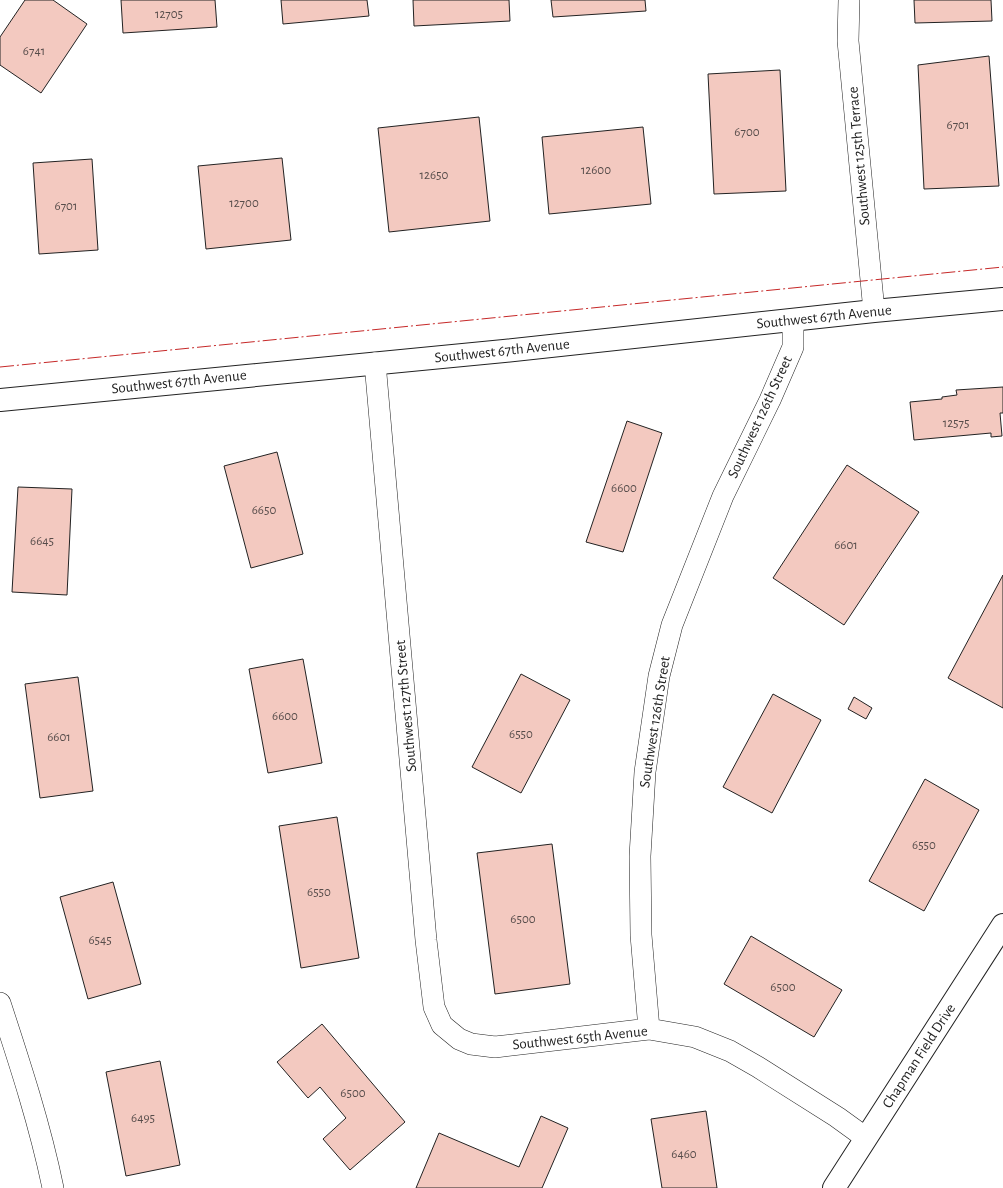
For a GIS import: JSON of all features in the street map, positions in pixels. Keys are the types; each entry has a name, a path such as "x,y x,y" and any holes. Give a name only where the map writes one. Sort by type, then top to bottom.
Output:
{"main road":[{"name":"Southwest 67th Avenue","path":"0,400 512,350 874,311 1003,299"},
{"name":"Chapman Field Drive","path":"834,1188 1003,925"}],"street":[{"name":"Southwest 125th Terrace","path":"849,0 848,41 874,311"},
{"name":"Southwest 126th Street","path":"649,1029 641,935 640,856 645,772 659,676 672,625 723,496 770,400 792,347 793,320"},
{"name":"Southwest 127th Street","path":"375,363 430,977 436,1015 442,1025 459,1039"},
{"path":"0,1003 19,1062 52,1188"},
{"name":"Southwest 65th Avenue","path":"459,1039 482,1046 508,1046 649,1029 695,1037 730,1051 837,1117 866,1138"}],"building":[{"path":"25,0 53,0 87,24 41,93 0,65 0,37"},
{"path":"121,0 215,0 217,27 123,33"},
{"path":"281,0 367,0 369,16 283,24"},
{"path":"413,0 509,0 510,21 414,26"},
{"path":"551,0 645,0 646,11 553,17"},
{"path":"914,0 991,0 992,21 915,23"},
{"path":"989,56 999,186 924,189 918,65"},
{"path":"780,70 786,191 714,194 708,74"},
{"path":"479,117 490,221 389,232 378,128"},
{"path":"643,127 651,204 549,214 542,137"},
{"path":"282,158 291,240 206,249 198,166"},
{"path":"92,159 98,250 39,254 33,163"},
{"path":"1003,387 1003,413 1000,413 1002,436 991,437 991,433 914,440 910,402 942,399 942,397 957,395 956,390"},
{"path":"627,421 662,433 623,552 586,542"},
{"path":"277,452 303,554 251,568 224,466"},
{"path":"847,465 919,512 844,625 773,578"},
{"path":"18,487 72,489 67,595 12,592"},
{"path":"1003,575 1003,708 948,678"},
{"path":"303,659 322,763 268,773 249,669"},
{"path":"521,674 570,700 521,793 472,767"},
{"path":"78,677 93,791 40,798 25,684"},
{"path":"773,694 821,720 772,813 723,787"},
{"path":"854,697 872,708 866,719 848,709"},
{"path":"925,779 979,810 924,911 869,881"},
{"path":"337,817 359,958 301,968 279,826"},
{"path":"552,844 570,984 495,994 477,853"},
{"path":"113,882 141,984 88,999 60,897"},
{"path":"751,936 842,990 814,1037 724,984"},
{"path":"322,1024 405,1122 350,1170 323,1139 346,1118 320,1087 308,1098 277,1062"},
{"path":"160,1061 180,1165 126,1176 106,1072"},
{"path":"706,1111 717,1188 662,1188 651,1119"},
{"path":"541,1116 568,1128 542,1188 416,1188 439,1133 519,1167"}],"power":[{"path":"0,367 1003,267"}]}
